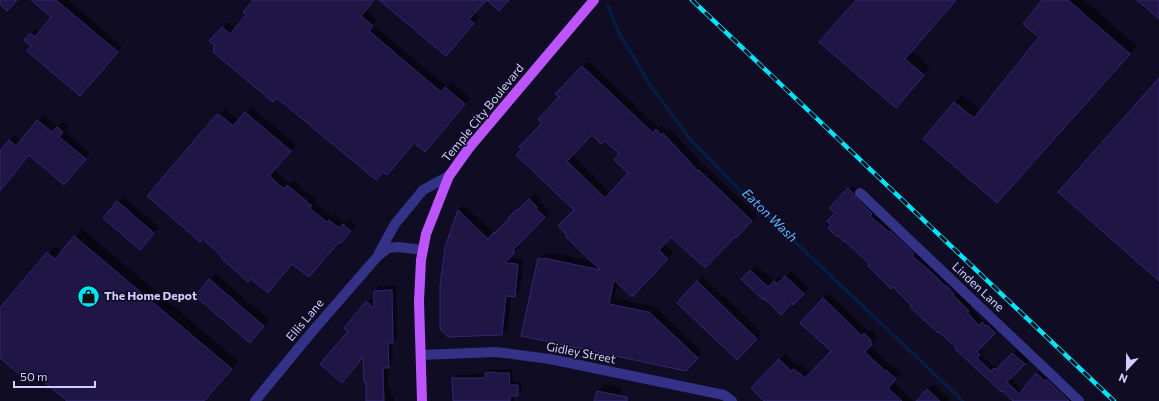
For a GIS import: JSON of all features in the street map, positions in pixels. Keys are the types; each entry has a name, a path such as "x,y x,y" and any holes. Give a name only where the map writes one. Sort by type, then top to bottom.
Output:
{"main road":[{"name":"Temple City Boulevard","path":"422,401 419,301 421,260 426,234 437,203 449,176 469,148 593,1"}],"street":[{"name":"Ellis Lane","path":"377,257 395,224 424,190 449,176"},
{"name":"Linden Lane","path":"860,193 1079,401"},
{"name":"Ellis Lane","path":"255,401 311,333 377,257 388,248 400,247 423,250"},
{"name":"Gidley Street","path":"421,355 496,352 550,359 724,395 732,401"}],"building":[{"path":"0,0 17,0 7,11 0,4"},
{"path":"31,0 56,0 118,52 80,96 27,51 31,46 24,40 30,33 35,37 51,17"},
{"path":"253,0 374,0 361,16 373,26 369,31 441,92 445,87 465,104 425,152 414,143 387,175 383,172 376,180 277,98 273,102 213,52 215,50 213,49 215,46 209,41 222,27 230,34 246,15 243,12"},
{"path":"379,0 487,0 469,19 474,23 446,56"},
{"path":"487,0 509,0 499,11"},
{"path":"856,0 956,0 905,59 924,75 896,108 819,42"},
{"path":"1042,0 1068,0 1130,54 997,203 923,139 954,102 974,118 1039,37 1023,24"},
{"path":"1137,0 1159,0 1159,19"},
{"path":"582,66 653,133 656,129 661,135 663,133 698,171 699,170 752,221 705,268 671,237 659,250 668,259 632,297 614,280 609,304 649,312 698,358 686,371 521,336 538,258 600,270 565,236 567,235 558,226 574,210 516,155 521,150 519,147 542,123 538,119 559,97 555,94","holes":["592,135 601,144 605,141 619,154 614,160 628,173 605,198 567,161"]},
{"path":"1159,78 1159,281 1058,192"},
{"path":"245,112 291,151 269,176 284,189 287,185 312,206 309,208 327,222 329,220 339,228 343,224 351,231 342,242 338,243 309,277 292,264 268,293 251,279 248,282 221,258 222,257 203,239 200,242 147,196 216,115 217,116 219,114 233,126"},
{"path":"37,120 52,132 57,127 63,132 59,137 86,159 64,185 29,155 0,191 0,151 9,140 16,146"},
{"path":"848,188 872,214 870,216 889,232 890,231 914,253 912,256 945,286 946,285 954,294 953,295 969,311 967,312 979,326 982,322 995,333 977,352 980,355 977,358 991,371 994,368 996,369 1012,353 1025,364 1007,382 1019,394 1036,373 1045,381 1046,379 1069,401 1013,401 1002,391 1001,392 955,349 956,347 939,332 938,333 910,307 911,305 893,287 891,289 868,266 869,264 845,241 844,242 838,236 837,237 828,228 831,225 827,221 835,213 829,208"},
{"path":"529,199 537,207 536,209 545,217 513,250 515,252 505,263 518,264 515,297 506,296 502,335 448,337 440,329 440,285 445,247 458,210 488,239 517,209 518,210"},
{"path":"117,201 154,233 140,250 103,218"},
{"name":"The Home Depot","path":"74,236 232,369 204,401 67,401 36,375 30,383 0,358 0,308 47,252 55,259"},
{"path":"750,270 768,287 774,281 777,284 785,276 804,294 793,305 792,303 781,315 741,279"},
{"path":"209,279 264,326 250,343 195,296"},
{"path":"697,281 757,339 737,360 677,303"},
{"path":"392,290 393,343 388,343 389,368 383,368 384,401 366,401 366,382 364,382 363,357 342,383 320,364 348,331 344,328 366,301 374,308 374,291"},
{"path":"823,298 862,336 864,333 871,340 870,342 872,344 865,352 896,379 888,388 902,401 764,401 751,388 779,359 791,371 794,369 805,378 831,351 800,323"},
{"path":"485,373 509,373 510,385 518,385 518,396 510,396 510,401 453,401 452,378 485,378"},
{"path":"927,389 940,401 916,401"},
{"path":"597,391 627,397 627,401 594,401"}],"waterway":[{"name":"Eaton Wash","path":"608,6 618,31 651,86 690,139 735,185 963,401"}],"railway":[{"path":"692,0 1114,401"}],"place":[{"name":"The Home Depot","path":"88,296"}]}
